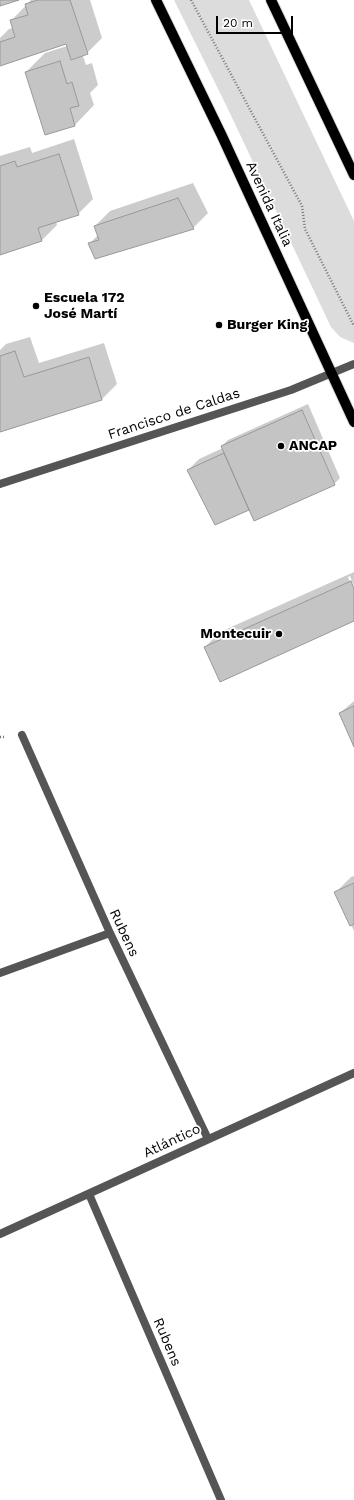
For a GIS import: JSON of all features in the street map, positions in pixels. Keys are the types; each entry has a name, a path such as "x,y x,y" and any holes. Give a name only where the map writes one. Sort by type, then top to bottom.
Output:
{"main road":[{"name":"Avenida Italia","path":"156,0 222,136 354,422"},
{"path":"271,0 354,175"}],"street":[{"name":"Francisco de Caldas","path":"0,484 284,392 354,364"},
{"name":"Rubens","path":"22,735 110,933 208,1139"},
{"path":"0,973 110,933"},
{"name":"Atlántico","path":"0,1234 354,1072"},
{"name":"Rubens","path":"89,1194 221,1500"}],"path":[{"path":"191,0 302,206 305,229 354,326"}],"shaded area":[{"path":"174,0 249,0 354,221 354,343 340,337 331,327 226,105"}],"building":[{"path":"0,0 19,0 0,6"},
{"path":"38,0 70,0 88,54 71,60 66,44 0,66 0,42 15,37 10,20 28,15 25,4"},
{"path":"60,61 67,84 72,82 79,106 70,108 75,126 45,135 25,72"},
{"path":"59,154 79,215 38,228 42,241 0,255 0,166 15,161 17,167"},
{"path":"178,198 194,229 95,259 88,243 99,240 94,226"},
{"path":"15,351 24,377 89,357 102,400 0,432 0,356"},
{"path":"302,410 335,485 254,521 221,446"},
{"path":"224,453 249,510 215,525 187,470"},
{"name":"Montecuir","path":"351,581 354,589 354,621 220,682 204,647"},
{"path":"354,706 354,747 339,713"},
{"path":"354,883 354,924 350,926 334,892"}],"place":[{"name":"Escuela 172 José Martí","path":"36,306"},
{"name":"Burger King","path":"219,325"},
{"name":"ANCAP","path":"281,446"},
{"name":"Montecuir","path":"279,634"}]}
